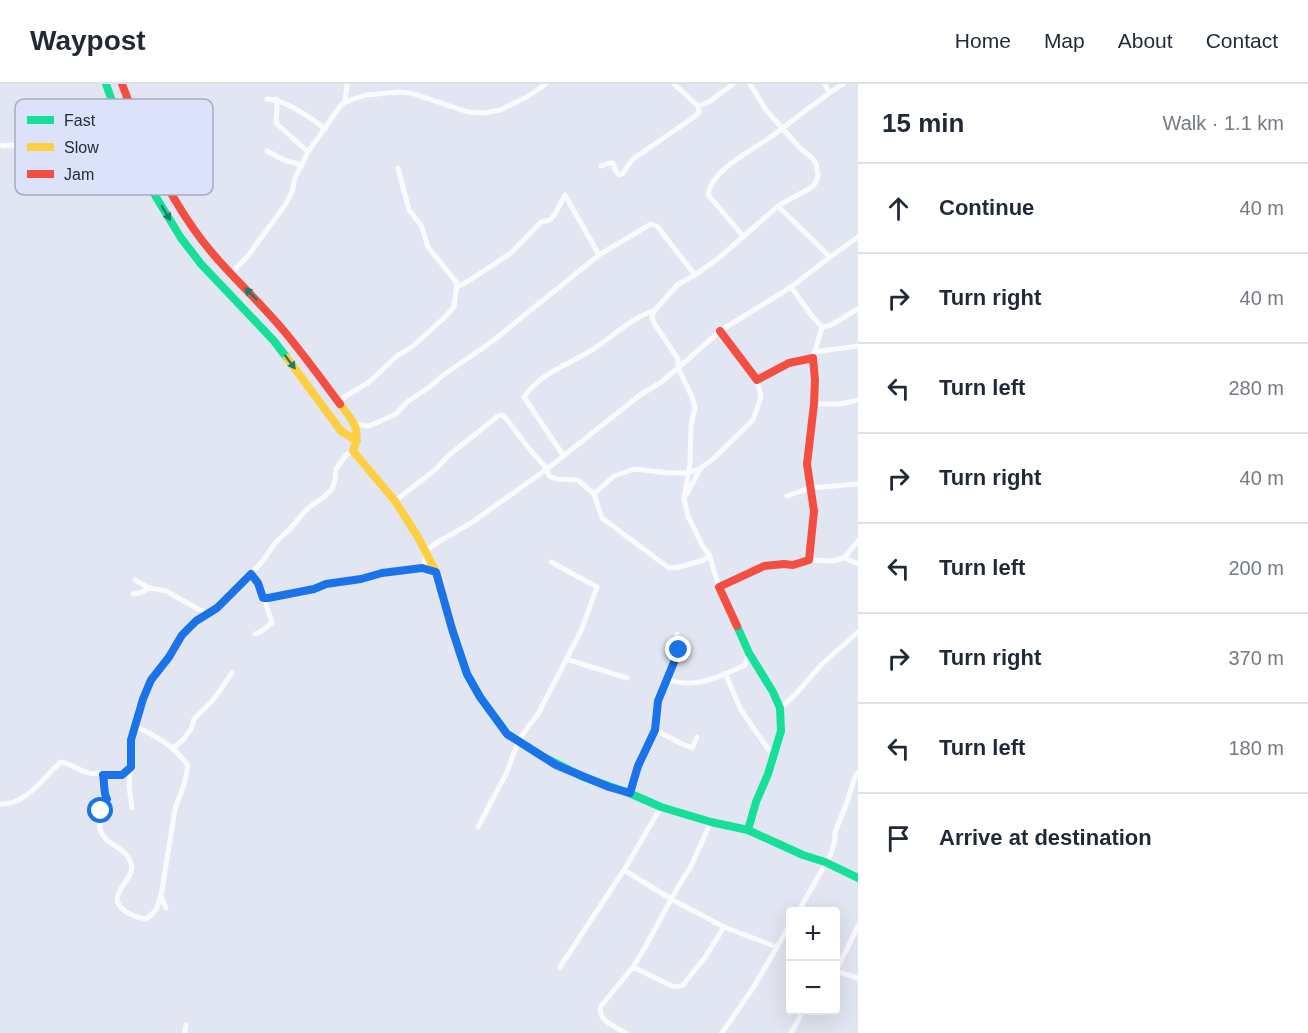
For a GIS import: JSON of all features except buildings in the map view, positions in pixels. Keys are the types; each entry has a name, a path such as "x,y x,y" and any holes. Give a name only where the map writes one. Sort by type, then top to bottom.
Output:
{"main road":[{"path":"106,84 111,99"},
{"path":"122,84 127,99"},
{"path":"155,195 181,238 201,264 274,341 341,430 357,441"},
{"path":"172,195 193,229 212,253 285,331 355,424 357,441 353,451 395,501 418,537 436,572 467,674 480,697 507,734 556,765 609,787 630,793 661,807 748,830 858,878"},
{"path":"720,332 758,380 789,363 813,355 814,404 807,464 814,511 809,560 793,566 784,564 764,566 719,587 748,653 773,692 780,708 781,731 748,830"}],"street":[{"path":"345,102 347,84"},
{"path":"231,273 247,257 285,206 308,152 345,102 366,95 405,89 468,112 485,114 500,110 527,97 546,84"},
{"path":"674,84 699,106"},
{"path":"699,106 709,102 733,84"},
{"path":"719,587 709,554 703,548 688,516 684,499 695,407 678,368 678,359 652,317 655,310 678,284 695,275 744,237 778,206 816,182 818,176 816,164 812,158 766,110 750,84"},
{"path":"825,84 829,93"},
{"path":"744,237 710,197 708,191 721,173 734,161 843,84"},
{"path":"267,99 276,99 325,129"},
{"path":"276,99 276,123 308,152"},
{"path":"601,166 613,163 619,175 622,174 633,159 694,117 699,111 699,106"},
{"path":"0,144 15,146"},
{"path":"267,151 301,166"},
{"path":"343,406 341,399 369,382 397,356 413,346 454,307 456,283 428,247 421,225 409,210 398,168"},
{"path":"457,287 511,253 541,222 550,220 565,195 599,255"},
{"path":"778,206 830,257"},
{"path":"355,424 369,426 396,414 407,402 490,343 599,255 651,224 657,226 695,275"},
{"path":"422,568 425,552 433,545 471,523 547,469 640,395 660,383 720,332 791,287 858,237"},
{"path":"791,287 822,327"},
{"path":"822,327 831,325 858,309"},
{"path":"563,455 524,397 529,389 594,349 626,324 655,310"},
{"path":"822,327 813,355 858,346"},
{"path":"594,494 614,476 634,469 688,473 701,468 753,420 761,397 758,380"},
{"path":"814,404 840,404 858,400"},
{"path":"395,501 501,415 547,469 549,476 576,480 594,494 602,518 669,568 696,563 704,560 709,554"},
{"path":"132,808 129,786 131,740 151,680 182,635 196,621 227,598 261,563 276,542 307,509 332,489 336,469 346,455 353,451"},
{"path":"684,499 701,468"},
{"path":"787,496 810,488 858,484"},
{"path":"809,560 833,561 844,558 858,541"},
{"path":"844,558 858,564"},
{"path":"478,827 507,772 518,742 538,714 580,632 597,586 551,562"},
{"path":"263,598 382,573 422,568 436,572"},
{"path":"251,574 258,583 272,623 260,633 255,634"},
{"path":"135,580 149,588 166,591 209,613"},
{"path":"133,594 149,588"},
{"path":"780,708 794,696 822,664 858,632"},
{"path":"630,793 638,766 655,730 658,701 679,650 677,634"},
{"path":"667,680 687,683 708,680 745,665 748,653"},
{"path":"566,659 627,678"},
{"path":"173,748 183,740 191,729 194,719 213,700 232,673"},
{"path":"725,673 741,710 773,756"},
{"path":"103,775 104,793 107,799 99,816 101,833 106,840 128,856 132,865 132,872 117,896 118,904 136,918 146,919 158,907 175,809 188,766 181,754 173,748 134,726"},
{"path":"655,730 692,748 698,737"},
{"path":"0,804 14,802 27,795 61,762 69,763 90,773 103,775 122,775 131,767"},
{"path":"801,907 831,854 835,832 858,773"},
{"path":"560,967 624,870 661,807"},
{"path":"626,1033 605,1021 599,1011 600,1006 633,967 691,866 711,822"},
{"path":"624,870 671,899 724,927 777,947"},
{"path":"161,896 166,908"},
{"path":"840,963 858,926"},
{"path":"633,967 672,986 683,985 706,956 724,927"},
{"path":"722,1033 753,988 786,932"},
{"path":"840,972 858,978"},
{"path":"791,1033 802,1015"},
{"path":"185,1033 186,1025"}],"traffic: fast":[{"path":"106,84 111,99"},
{"path":"155,195 181,238 201,264 274,341 287,358"},
{"path":"737,626 749,653 780,708 781,731 748,830"},
{"path":"458,648 467,674 480,697 507,734 542,756 583,777 661,807 748,830 858,878"}],"traffic: slow":[{"path":"287,358 341,431 357,441"},
{"path":"340,404 355,426 357,437 353,451 395,501 418,537 436,572 458,648"}],"traffic: jam":[{"path":"122,84 128,99"},
{"path":"172,195 203,242 284,331 340,404"},
{"path":"720,331 757,380 789,363 813,358 815,380 807,464 814,511 809,560 793,565 764,566 719,587 737,626"}],"route":[{"path":"101,811 107,799 104,793 103,775 122,775 131,767 130,753 134,726 151,680 182,635 196,621 217,608 251,574 258,583 263,598 268,598 382,573 422,568 436,572 467,674 480,697 507,734 556,765 609,787 630,793 638,766 655,730 658,701 679,650"}]}
